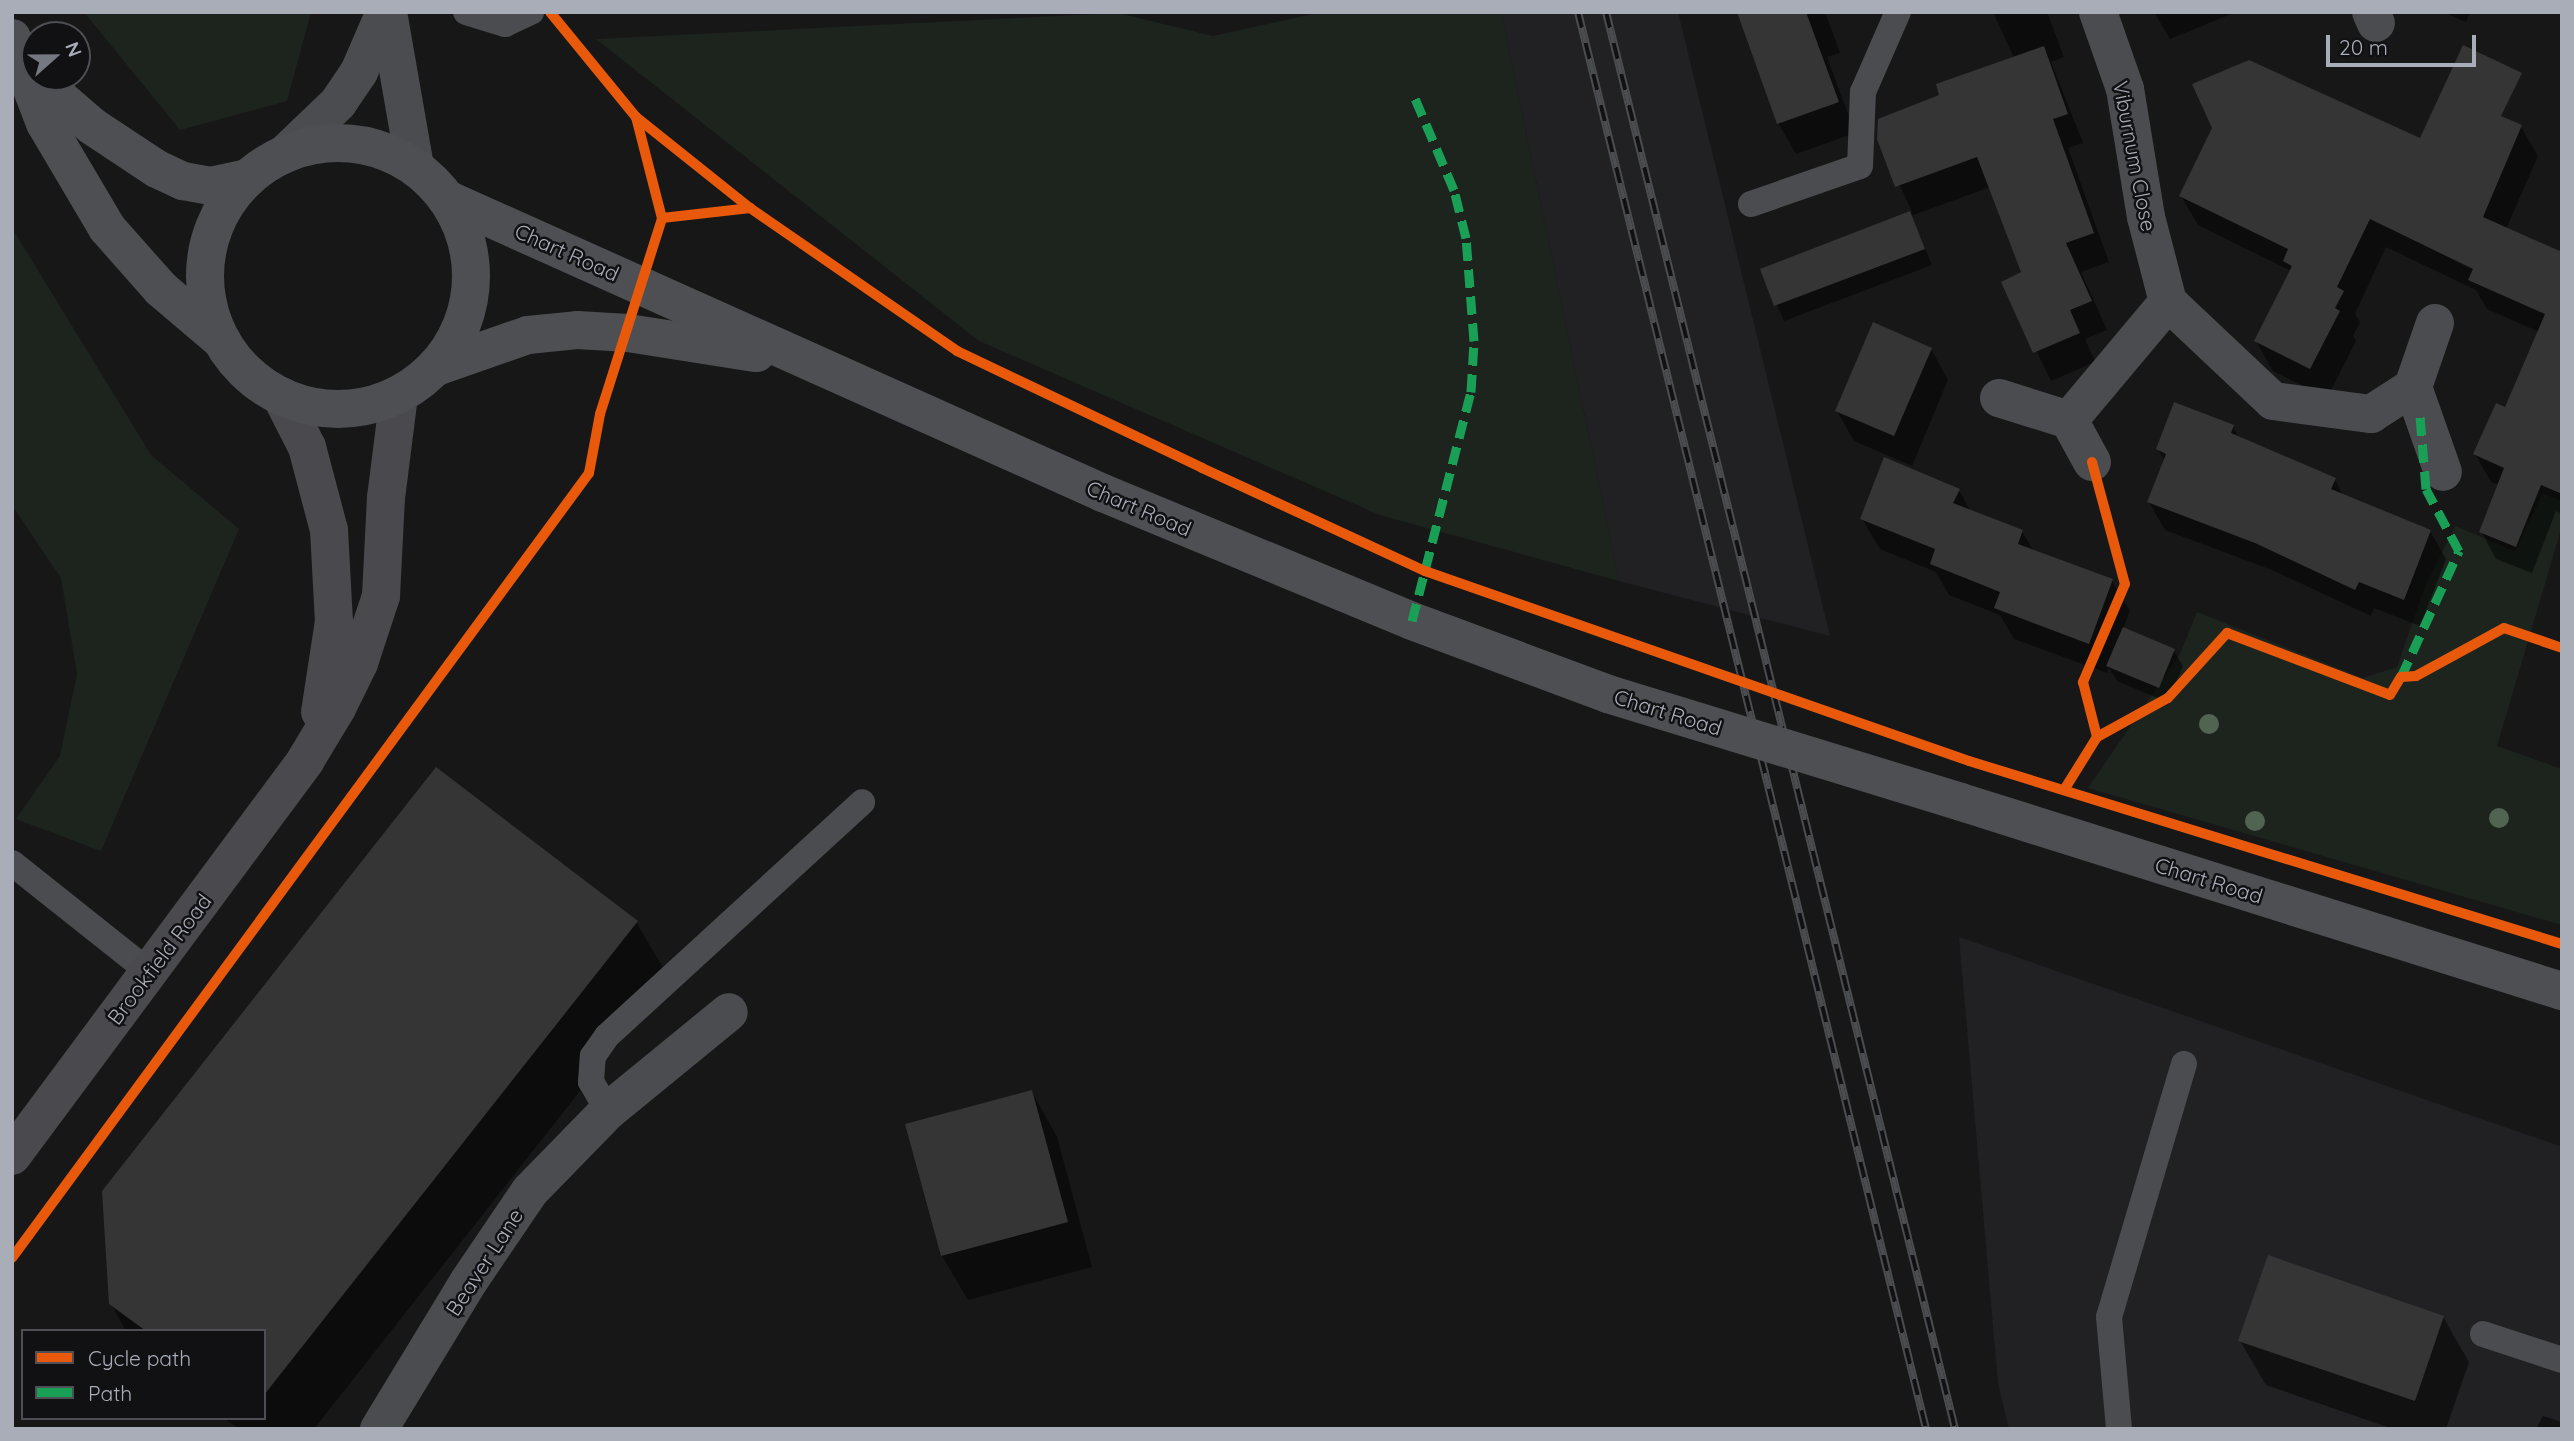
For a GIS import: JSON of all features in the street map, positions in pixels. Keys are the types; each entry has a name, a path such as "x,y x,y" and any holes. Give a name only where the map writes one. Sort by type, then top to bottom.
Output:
{"main road":[{"path":"35,91 45,123 107,228 160,289 222,341 257,382 281,396 310,406 341,409 371,405 399,394 436,367 457,333 471,285 462,226 447,199 415,167 392,154 339,142 286,153 247,178 210,186 183,181 157,169 92,126 54,91"},
{"path":"222,341 211,314 207,255 214,227 247,178"},
{"name":"Chart Road","path":"447,199 1103,494 1412,621 1608,694 2562,991"},
{"name":"Chart Road","path":"436,367 528,335 577,330 628,333 800,360"},
{"name":"Brookfield Road","path":"12,1156 305,761 359,663 381,596 386,498 399,394"},
{"name":"Brookfield Road","path":"281,396 307,447 329,530 333,573 329,668 305,761"}],"street":[{"path":"286,153 338,103 359,72 386,12"},
{"path":"386,12 415,167"},
{"name":"Viburnum Close","path":"2098,12 2125,89 2146,217 2168,302"},
{"path":"2069,420 2168,302 2273,401 2371,414 2413,387 2435,323"},
{"path":"2413,387 2443,472"},
{"path":"1999,398 2069,420 2092,462"},
{"name":"Beaver Lane","path":"379,1429 469,1281 530,1191 608,1111 729,1012"}],"lane":[{"path":"466,12 505,24 531,12"},
{"path":"1751,204 1860,166 1863,92 1898,12"},
{"path":"608,1111 591,1082 593,1056 607,1036 862,802"},
{"path":"12,863 149,972"},
{"path":"2119,1429 2109,1317 2185,1064"},
{"path":"2483,1334 2562,1360"}],"shaded area":[{"path":"84,12 311,12 287,101 180,130"},
{"path":"1322,12 1501,12 1619,581 1380,515 979,341 596,39 1118,13 1213,36"},
{"path":"1501,12 1678,12 1830,636 1619,581"},
{"path":"12,228 151,455 239,529 101,851 16,819 60,756 77,674 61,578 12,505"},
{"path":"2543,493 2562,502 2562,526 2497,746 2562,769 2562,925 2088,788 2180,654 2197,612 2363,678 2397,667 2424,589 2455,526 2515,551"},
{"path":"1959,937 2562,1147 2562,1429 2009,1429 1998,1383"}],"building":[{"path":"1737,12 1806,12 1839,102 1777,124"},
{"path":"2463,45 2522,73 2501,116 2522,125 2483,217 2562,252 2562,494 2541,485 2516,547 2479,532 2504,468 2473,454 2496,403 2505,407 2545,314 2468,280 2473,269 2370,219 2337,287 2344,291 2335,308 2340,311 2310,369 2254,341 2292,266 2283,261 2288,249 2179,196 2212,128 2192,84 2249,60 2420,138"},
{"path":"2044,46 2068,114 2053,119 2094,233 2066,243 2092,301 2070,310 2080,333 2033,353 2001,282 2021,272 1977,157 1895,187 1877,139 1878,119 1939,95 1936,84"},
{"path":"1910,211 1925,249 1774,306 1760,269"},
{"path":"1873,322 1932,348 1894,436 1835,411"},
{"path":"2174,402 2234,425 2231,433 2336,478 2331,489 2431,530 2404,600 2359,582 2355,590 2255,543 2147,502 2166,454 2156,449"},
{"path":"1884,457 1960,489 1953,503 2023,530 2018,544 2113,579 2089,644 1994,608 2000,592 1930,564 1935,549 1860,519"},
{"path":"2123,627 2175,649 2159,688 2106,666"},
{"path":"436,767 638,921 266,1392 266,1329 143,1329 109,1304 102,1191"},
{"path":"1032,1090 1068,1222 941,1256 905,1124"},
{"path":"2268,1255 2444,1316 2415,1401 2238,1341"}],"railway":[{"path":"1578,12 1926,1429"},
{"path":"1606,12 1955,1429"}],"marked path":[{"path":"1412,621 1471,392 1474,341 1466,238 1454,190 1415,98"},
{"path":"2401,677 2459,551 2426,489 2420,416"}],"cycle path":[{"path":"550,12 636,117 750,208 957,351 1202,468 1425,571 1969,761 2562,944"},
{"path":"636,117 662,218"},
{"path":"12,1258 589,473 600,414 662,218 750,208"},
{"path":"2092,462 2125,584 2083,682 2097,737"},
{"path":"2064,790 2097,737 2168,698 2227,633 2390,695 2401,677 2416,676 2504,628 2562,648"}]}
